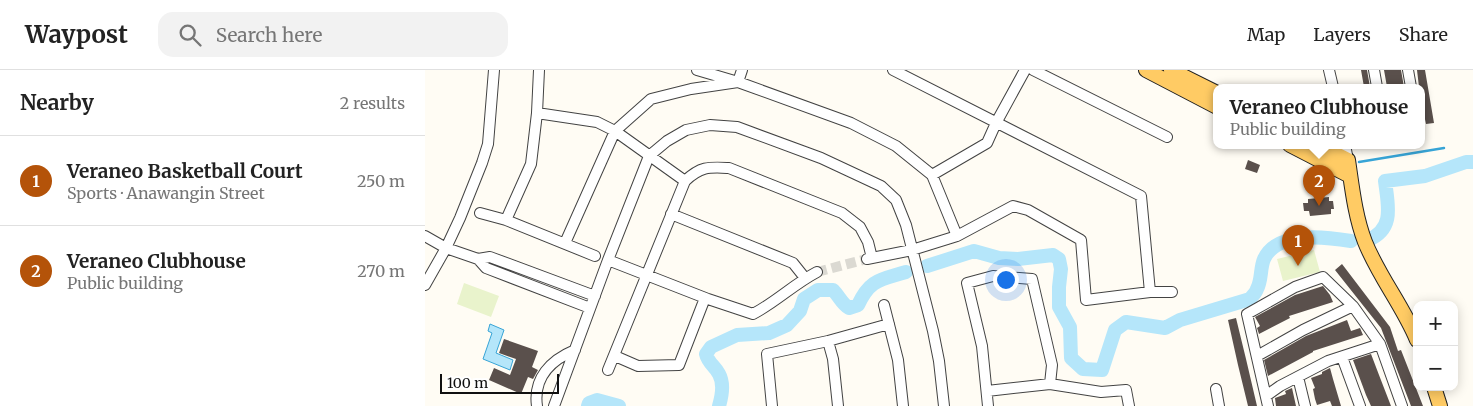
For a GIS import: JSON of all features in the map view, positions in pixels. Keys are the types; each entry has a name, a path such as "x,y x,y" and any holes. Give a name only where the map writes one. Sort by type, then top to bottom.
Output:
{"main road":[{"path":"1171,70 1213,91"},
{"path":"1155,72 1213,105"},
{"path":"1298,149 1350,176"},
{"path":"1327,149 1348,160 1365,242 1413,332"},
{"path":"1435,391 1440,406"}],"street":[{"path":"425,285 446,248 473,187 488,144 494,70"},
{"path":"506,220 531,164 537,113 539,70"},
{"path":"697,70 738,82 851,123 896,146 932,176 957,236"},
{"path":"738,82 742,70"},
{"path":"893,70 1141,196 1150,292"},
{"path":"932,176 987,143 1025,70"},
{"path":"1033,70 1167,137"},
{"path":"1329,70 1332,84"},
{"path":"1374,70 1376,84"},
{"path":"1408,70 1410,84"},
{"path":"565,243 615,131 651,99 691,89 738,82"},
{"path":"537,113 597,122 615,131 685,181"},
{"path":"554,406 649,156 686,130 710,125 737,127 821,158 881,186 896,200 906,225 939,361 944,406"},
{"path":"1346,149 1348,160"},
{"path":"608,370 648,276 685,181 696,171 709,167 729,168 842,213 860,226 868,242 869,258 912,250 957,236 1013,206 1028,210 1081,240 1086,300 1150,292 1172,292"},
{"path":"480,213 506,220 595,256"},
{"path":"671,214 793,263 805,278"},
{"path":"425,236 446,248 478,259 490,257 595,296"},
{"path":"478,259 486,268 590,308"},
{"path":"608,260 705,298 753,314 765,308 805,278 817,272"},
{"path":"988,406 982,346 967,283 993,276 1031,278 1052,365 1050,384"},
{"path":"1267,401 1247,314 1295,287 1323,277 1353,306 1380,344 1402,406"},
{"path":"615,356 638,366 679,365 705,298"},
{"path":"884,306 898,360 903,406"},
{"path":"1257,356 1303,330 1353,306"},
{"path":"772,406 767,354 828,341 889,324"},
{"path":"828,341 833,359 838,406"},
{"path":"1267,401 1280,386 1328,360 1380,344"},
{"path":"537,406 538,384 544,371 555,360 575,350"},
{"path":"1342,356 1360,406"},
{"path":"1298,377 1305,406"},
{"path":"987,391 1050,384 1101,392 1126,390 1129,406"},
{"path":"1216,389 1219,406"}],"green space":[{"path":"1314,250 1320,272 1283,281 1277,259"},
{"path":"464,283 499,296 491,317 457,304"}],"water":[{"path":"490,324 504,330 496,353 513,360 510,370 483,359 492,333 488,331"}],"building":[{"path":"1361,70 1367,70 1369,84 1363,84"},
{"path":"1384,70 1401,70 1403,84 1386,84"},
{"path":"1417,70 1425,70 1434,123 1426,124 1425,84 1419,84"},
{"path":"1248,160 1260,165 1257,173 1245,169"},
{"path":"1329,197 1329,201 1333,201 1334,209 1331,209 1331,214 1310,216 1309,211 1304,211 1303,203 1308,203 1308,199"},
{"path":"1342,264 1390,327 1398,351 1401,350 1413,381 1413,391 1417,391 1423,406 1411,406 1381,328 1335,270"},
{"path":"1323,286 1333,302 1289,316 1290,318 1259,334 1257,328 1260,326 1255,317 1295,295"},
{"path":"1236,318 1257,406 1248,406 1238,365 1228,320"},
{"path":"1347,320 1351,331 1360,328 1363,335 1313,351 1268,376 1264,360 1306,336"},
{"path":"504,339 538,351 532,367 538,370 533,379 528,377 521,394 489,380 494,368 510,375 516,359 499,353"},
{"path":"1371,354 1391,406 1371,406 1366,395 1353,360"},
{"path":"1330,368 1341,406 1332,406 1330,401 1317,405 1315,399 1313,389 1315,388 1311,378 1322,374 1322,372"},
{"path":"1292,388 1296,406 1276,406 1275,398 1286,394 1285,391"}],"waterway":[{"path":"1359,162 1444,148"},
{"path":"1368,240 1377,235 1386,223 1388,207 1385,181 1425,176 1466,162 1473,162"},
{"path":"927,266 974,251 999,258 1018,259 1053,255 1059,259 1061,269 1059,307 1070,327 1071,358 1083,369 1102,370 1115,330 1126,322 1165,328 1180,320 1250,299 1259,285 1264,259 1270,250 1280,243 1316,237 1351,241"},
{"path":"719,406 722,394 722,381 706,354 711,347 737,335 769,333 787,325 800,311 804,299 818,290 833,290 849,308 858,305 862,296 872,285 906,272"},
{"path":"588,406 589,403 597,400 619,406"}],"tunnel":[{"path":"817,272 867,259"}],"place":[{"name":"Veraneo Clubhouse","path":"1319,206"},
{"name":"Veraneo Basketball Court","path":"1298,266"}]}
